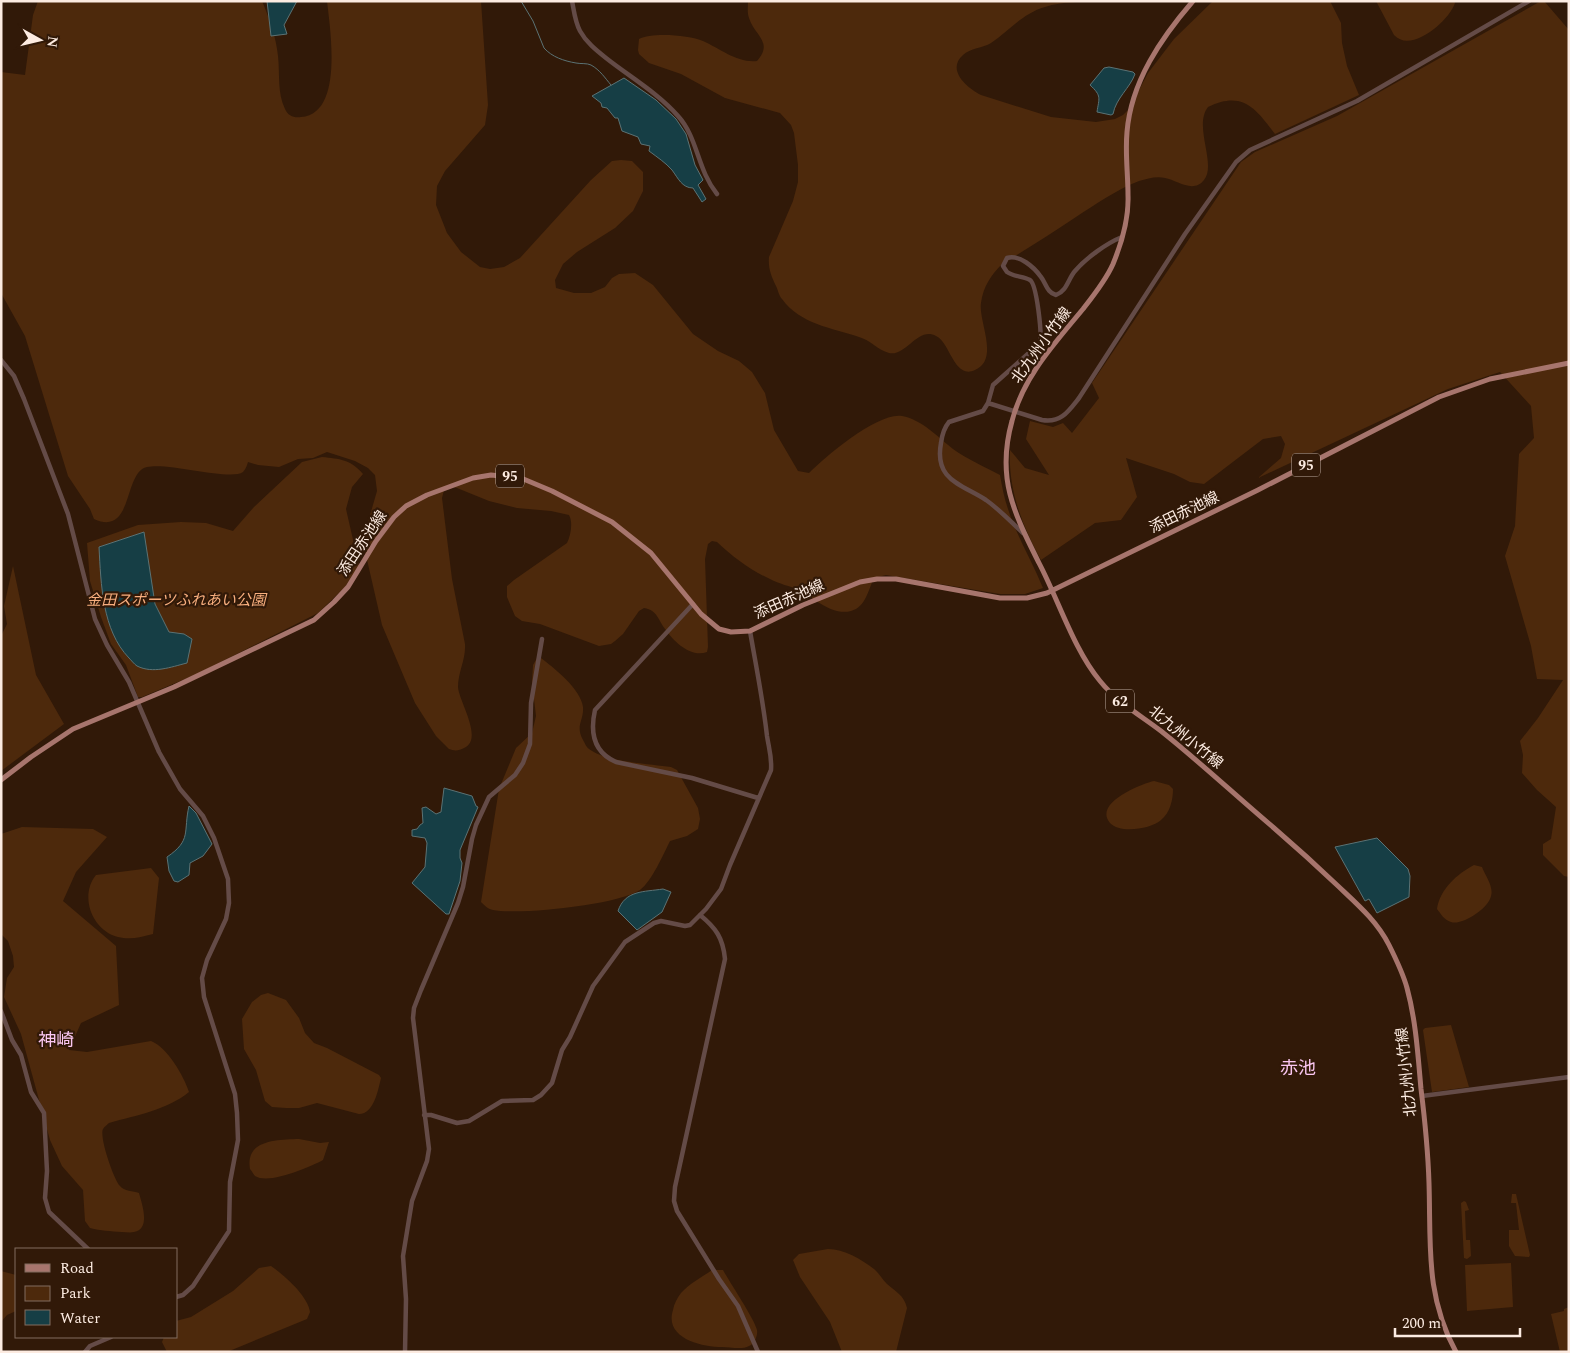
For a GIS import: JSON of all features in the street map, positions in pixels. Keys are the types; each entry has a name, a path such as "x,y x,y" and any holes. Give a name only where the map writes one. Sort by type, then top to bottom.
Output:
{"main road":[{"name":"北九州小竹線","path":"1193,1 1160,45 1145,69 1136,92 1128,118 1126,135 1127,217 1110,270 1034,372 1023,390 1014,411 1007,444 1005,469 1012,502 1023,533 1090,668 1117,699 1206,768 1360,906 1378,926 1397,963 1411,1006 1422,1096 1429,1181 1431,1272 1440,1313 1456,1352"},
{"name":"添田赤池線","path":"1,780 72,729 138,700 174,687 314,620 348,587 376,541 394,517 406,506 427,495 473,478 491,475 521,478 552,491 612,522 651,553 701,614 719,629 731,632 750,631 803,605 860,582 877,578 896,579 1000,598 1027,598 1052,590 1258,490 1439,397 1490,379 1569,363"}],"street":[{"path":"572,1 577,23 588,42 626,74 657,96 678,115 691,136 702,170 716,194"},
{"path":"988,403 1051,422 1060,418 1069,411 1185,234 1236,162 1250,150 1358,101 1530,1"},
{"path":"1023,533 986,500 945,475 939,452 946,425 953,419 978,414 983,411 988,403 993,385 1002,375 1036,347 1041,338 1034,285 1028,279 1007,272 1004,266 1007,258 1017,257 1034,269 1042,278 1049,291 1056,295 1062,292 1076,270 1111,241 1122,237"},
{"path":"1,360 14,376 68,514 100,633 128,679 167,767 180,789 203,816 214,838 228,879 230,903 226,919 207,960 202,978 204,997 235,1094 238,1140 230,1182 229,1231 193,1286 183,1295 178,1296"},
{"path":"693,604 596,710 592,730 594,741 603,754 616,762 692,778 758,798"},
{"path":"424,1115 431,1115 457,1123 469,1121 502,1101 533,1100 541,1095 552,1083 562,1050 570,1037 593,986 625,942 661,920 685,926 690,925 714,900 721,889 771,770 772,758 767,739 764,705 750,631"},
{"path":"405,1352 406,1299 403,1256 412,1201 427,1161 429,1149 414,1034 414,1008 458,903 476,825 489,797 515,775 530,744 532,703 542,638"},
{"path":"700,915 716,930 720,937 724,945 724,959 675,1187 674,1200 677,1211 686,1227 738,1306 758,1352"},
{"path":"1,1011 12,1040 21,1055 31,1092 44,1113 47,1171 46,1205 49,1212 87,1248"},
{"path":"1422,1096 1569,1077"},
{"path":"85,1352 90,1346 109,1338"}],"green space":[{"path":"38,1 262,1 276,42 282,103 292,116 301,117 315,112 324,102 329,86 331,49 327,1 481,1 488,105 485,125 445,171 437,186 436,205 447,233 461,252 480,267 490,269 504,267 520,258 591,180 612,161 632,161 643,172 643,191 633,211 615,228 577,252 563,264 555,280 556,288 574,293 591,293 605,287 612,278 619,274 635,273 653,285 693,334 718,351 739,361 752,372 765,393 774,430 798,471 809,473 840,446 880,421 902,416 923,425 958,453 1000,475 1005,501 1043,588 1025,594 1000,594 886,575 874,578 860,606 851,611 844,612 830,609 799,590 773,581 756,572 717,542 712,541 708,544 705,559 707,652 695,653 678,644 663,627 655,613 644,608 639,611 623,634 615,641 611,644 599,646 540,624 522,621 515,616 507,597 507,586 567,543 571,529 569,515 551,511 517,508 489,501 453,487 444,490 442,498 452,579 465,644 458,687 469,720 472,737 470,743 464,748 460,750 449,749 436,736 415,703 382,625 365,551 366,529 377,491 375,475 368,468 355,461 327,452 313,458 298,459 279,467 248,462 243,472 236,474 157,466 147,467 139,471 134,480 122,512 116,519 107,522 94,519 90,509 68,476 25,336 1,293 1,72 25,75 33,15"},
{"path":"748,1 1102,1 1052,5 1030,13 991,43 973,49 963,55 958,61 957,67 960,78 981,95 1051,117 1096,122 1115,119 1129,109 1148,73 1174,39 1213,1 1330,1 1341,23 1342,43 1347,66 1359,95 1275,134 1255,110 1240,101 1220,102 1208,107 1204,115 1203,124 1208,165 1207,173 1200,184 1190,186 1162,177 1139,181 1099,202 998,268 986,287 981,303 987,349 986,357 982,365 968,372 962,370 957,365 945,345 936,336 930,334 923,335 901,351 889,353 863,338 807,320 789,307 780,296 770,272 769,257 793,201 798,182 798,165 794,133 791,125 780,113 725,98 681,74 649,63 639,54 638,50 639,39 645,37 661,35 680,36 703,41 736,58 757,61 764,49 761,39 749,18"},
{"path":"1376,1 1454,1 1455,3 1438,26 1429,33 1410,41 1401,40 1394,35"},
{"path":"1544,1 1569,30 1569,877 1564,876 1543,855 1543,844 1551,839 1556,807 1522,773 1523,755 1520,741 1563,680 1537,679 1531,646 1505,556 1515,526 1519,454 1534,438 1531,406 1500,372 1448,389 1258,478 1281,458 1285,444 1281,436 1263,439 1204,484 1190,482 1174,474 1126,458 1137,497 1121,520 1095,523 1041,560 1022,520 1014,493 1010,465 1010,450 1025,468 1049,475 1026,439 1030,421 1053,427 1063,423 1072,433 1099,398 1092,383 1241,162 1255,152 1337,116"},
{"name":"金田スポーツふれあい公園","path":"322,457 339,459 354,465 363,474 352,487 346,509 359,566 345,587 318,613 197,674 138,697 126,665 111,644 101,617 90,581 87,543 138,525 181,522 206,523 233,531 254,507 302,462"},
{"path":"13,566 36,675 64,724 1,771 1,636 7,624 4,606"},
{"path":"537,658 541,658 559,673 572,686 581,700 583,712 580,730 588,748 617,760 671,767 677,770 698,808 700,819 698,829 687,836 670,841 649,881 640,890 611,900 568,908 525,911 493,910 481,902 499,789 516,748 532,733 536,716 532,682 533,665"},
{"path":"1154,781 1169,785 1173,789 1170,806 1164,817 1150,826 1136,829 1121,828 1110,823 1106,816 1108,808 1113,802 1130,790"},
{"path":"22,827 93,829 107,837 76,872 63,901 116,946 119,1005 81,1023 69,1050 87,1052 151,1041 163,1049 169,1056 183,1078 189,1092 161,1108 109,1123 103,1129 105,1149 117,1182 124,1189 139,1193 144,1221 139,1230 134,1232 94,1229 90,1228 85,1221 83,1190 62,1166 50,1140 21,1034 4,997 7,978 14,967 8,941 1,934 1,834"},
{"path":"1474,865 1482,867 1489,881 1492,892 1489,901 1480,911 1468,919 1456,923 1451,922 1443,917 1437,909 1439,902 1450,883"},
{"path":"151,868 159,878 153,934 127,938 109,933 95,920 91,911 89,893 91,883 96,875"},
{"path":"268,993 286,1000 299,1018 305,1033 314,1043 379,1075 381,1078 377,1095 368,1110 359,1114 317,1103 299,1108 272,1107 265,1101 256,1070 244,1049 242,1019 252,1002 261,995"},
{"path":"1451,1025 1469,1087 1432,1092 1423,1030 1425,1028"},
{"path":"299,1139 320,1143 329,1142 323,1160 299,1171 279,1177 261,1178 254,1175 250,1169 250,1159 258,1147 273,1141"},
{"path":"1512,1194 1516,1194 1529,1257 1515,1256 1509,1246 1509,1230 1519,1230 1516,1203 1511,1203"},
{"path":"1464,1201 1469,1210 1465,1211 1466,1240 1470,1240 1471,1256 1467,1259 1464,1258 1461,1203"},
{"path":"828,1249 852,1255 864,1262 876,1271 904,1300 907,1308 896,1352 842,1352 830,1322 800,1277 793,1260 799,1254"},
{"path":"1511,1263 1513,1307 1467,1311 1465,1265"},
{"path":"271,1266 289,1280 305,1299 310,1312 307,1319 227,1352 167,1352 162,1342 164,1338 178,1338 178,1320 191,1317 233,1291 259,1268"},
{"path":"712,1270 723,1270 755,1325 757,1330 756,1337 749,1346 739,1348 713,1347 695,1343 679,1334 674,1328 672,1320 673,1310 678,1297 688,1287"},
{"path":"1,1271 15,1275 15,1311 7,1315 1,1322"},
{"path":"1569,1307 1569,1352 1560,1352 1551,1314 1564,1311 1564,1309"}],"water":[{"path":"267,1 297,1 284,25 287,34 271,36"},
{"path":"1109,67 1135,74 1111,115 1097,112 1099,97 1090,85 1104,68"},
{"path":"624,78 656,100 676,119 686,134 695,165 703,180 698,185 706,199 702,202 693,188 683,184 670,167 649,151 650,146 641,144 638,137 622,131 618,118 615,118 607,108 602,107 601,103 592,96"},
{"path":"144,532 155,604 169,632 184,634 192,639 187,663 156,670 137,666 120,647 108,620 102,591 99,547"},
{"path":"444,788 472,796 478,807 460,850 462,863 460,881 449,914 446,914 412,883 425,867 427,843 425,838 412,836 412,830 417,829 423,823 422,808 426,807 436,814 441,812"},
{"path":"189,806 196,813 212,844 203,856 190,863 189,875 178,882 174,881 169,871 167,857 180,846 183,840"},
{"path":"1377,838 1408,869 1410,876 1409,897 1377,913 1369,899 1365,901 1335,847"},
{"path":"663,889 671,892 662,912 637,930 618,911 625,899 636,893"}],"waterway":[{"path":"521,1 547,51 563,60 591,65 611,85"}],"district":[{"name":"神崎","path":"56,1040"},
{"name":"赤池","path":"1298,1068"}]}
